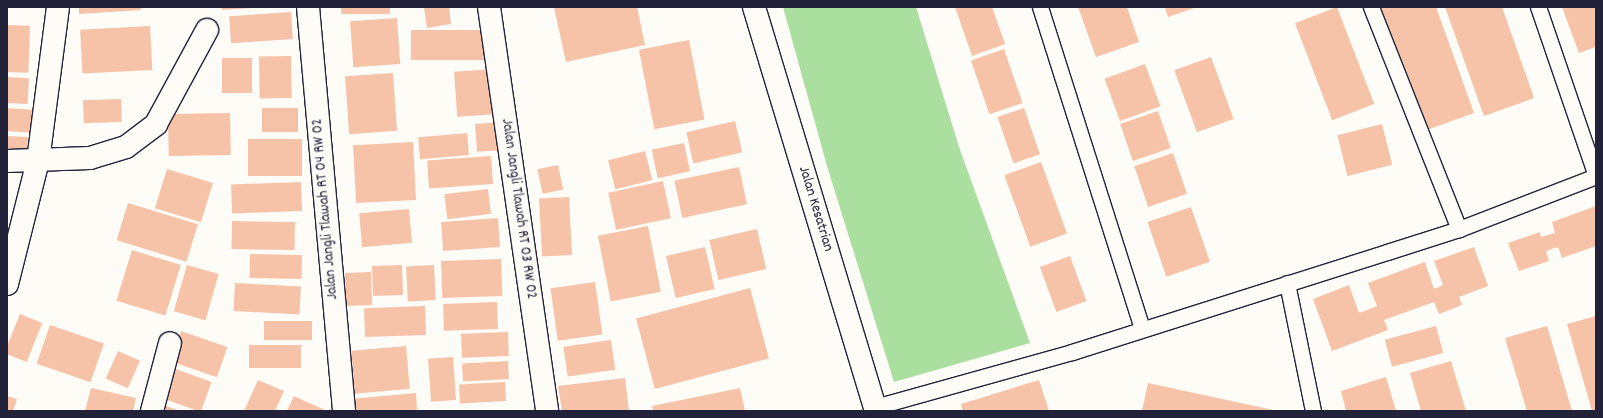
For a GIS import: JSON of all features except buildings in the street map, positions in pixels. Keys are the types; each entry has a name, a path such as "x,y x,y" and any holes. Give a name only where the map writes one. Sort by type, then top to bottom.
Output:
{"street":[{"path":"7,284 38,161 58,7"},
{"name":"Jalan Jangli Tlawah RT 04 RW 02","path":"308,7 344,411"},
{"name":"Jalan Jangli Tlawah RT 03 RW 02","path":"489,7 547,411"},
{"name":"Jalan Kesatrian","path":"754,7 875,409"},
{"path":"7,161 90,158 126,147 156,124 207,30"},
{"path":"152,411 170,343"}],"lane":[{"path":"1040,7 1142,329"},
{"path":"1371,7 1459,229"},
{"path":"875,409 1142,329 1459,229 1596,176 1538,7"},
{"path":"1287,283 1313,411"}],"green space":[{"path":"783,7 916,7 959,147 1030,343 894,382 827,166"}]}
